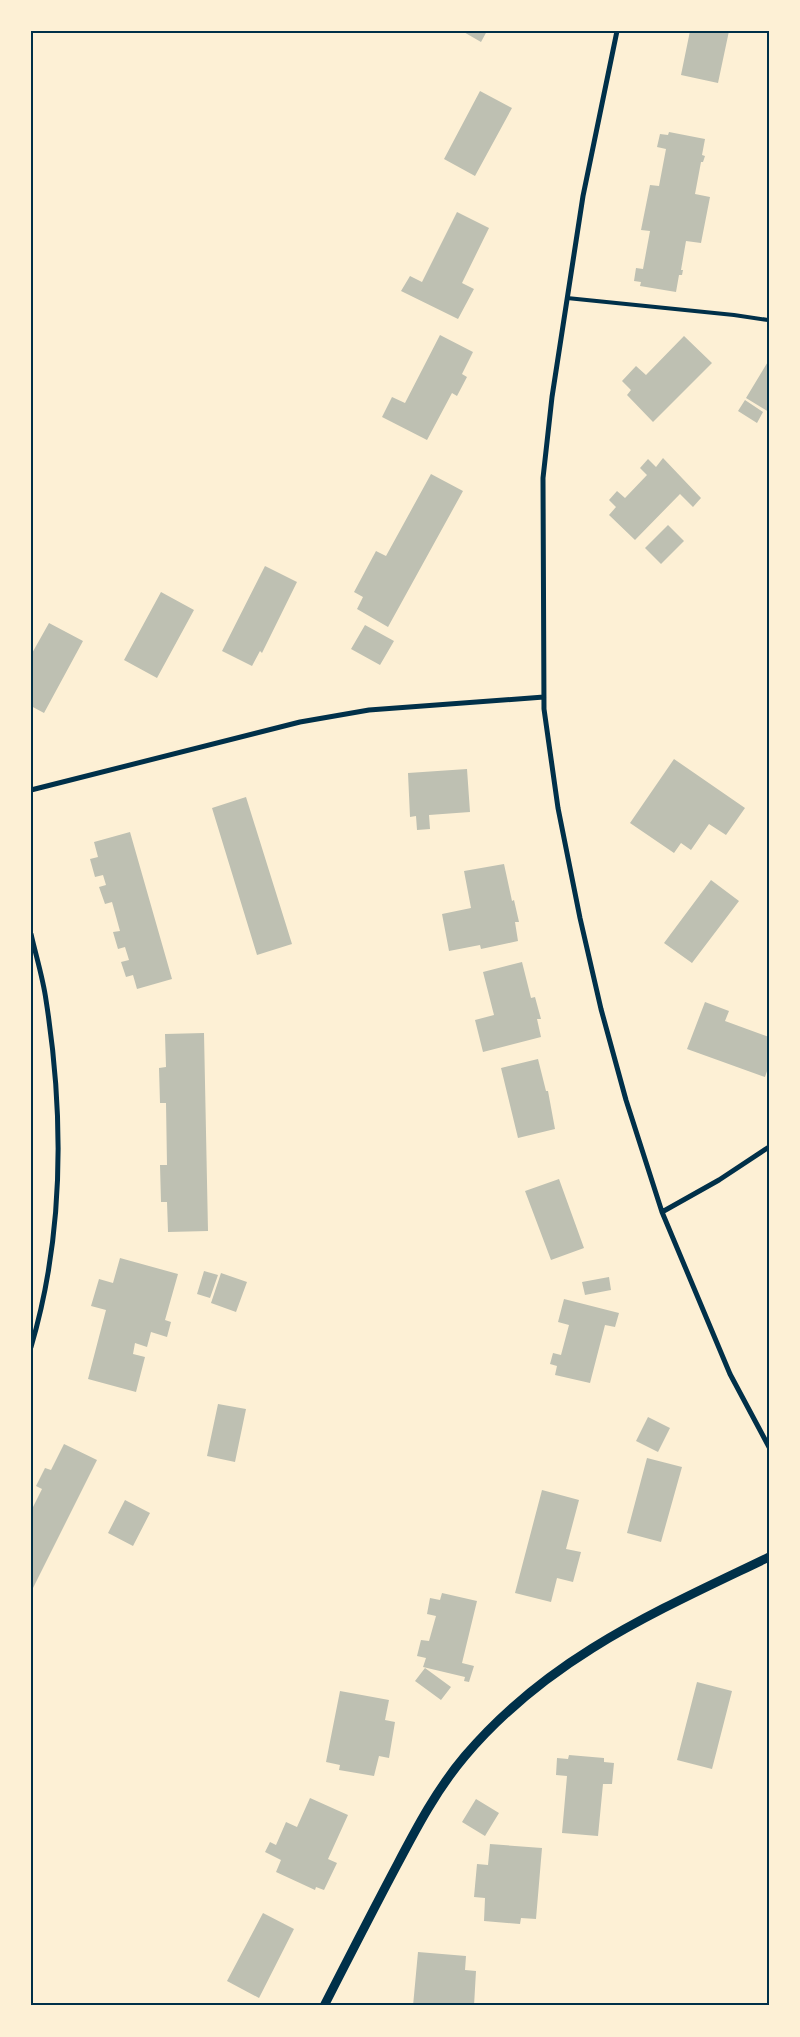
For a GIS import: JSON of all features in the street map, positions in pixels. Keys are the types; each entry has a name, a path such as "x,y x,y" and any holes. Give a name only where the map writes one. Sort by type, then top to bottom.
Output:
{"street":[{"path":"617,31 583,196 567,298 543,478 544,697 558,808 582,927 601,1009 626,1100 662,1212 730,1374 769,1447"},
{"path":"31,790 300,722 369,710 544,697"},
{"path":"31,934 46,999 57,1098 58,1144 58,1179 52,1240 42,1306 31,1347"},
{"path":"662,1212 719,1180 769,1147"},
{"path":"324,2006 426,1811 464,1756 495,1724 535,1687 573,1659 631,1624 769,1557"}],"lane":[{"path":"567,298 768,320"}],"building":[{"path":"462,31 487,31 481,42"},
{"path":"690,31 729,31 718,83 681,75"},
{"path":"480,91 512,108 475,176 444,159"},
{"path":"669,132 705,139 702,155 705,156 703,162 701,162 695,194 710,197 701,243 686,241 681,270 683,270 682,275 679,275 676,292 640,286 641,282 634,281 636,268 643,269 650,231 641,230 650,185 659,186 666,149 657,147 660,134 668,135"},
{"path":"457,212 489,228 462,283 474,289 458,319 401,291 410,276 422,282"},
{"path":"440,335 473,352 462,374 467,377 457,396 452,393 427,440 382,417 392,397 405,403"},
{"path":"684,336 712,363 653,422 627,395 631,390 622,381 636,366 646,375"},
{"path":"769,360 769,412 746,398"},
{"path":"745,400 763,412 757,423 738,411"},
{"path":"663,458 701,498 693,507 680,494 635,540 609,515 616,507 609,500 617,491 625,498 647,475 640,468 648,459 656,467"},
{"path":"431,474 463,491 388,627 357,609 363,597 354,592 376,551 386,556"},
{"path":"668,525 684,541 661,564 645,548"},
{"path":"265,566 297,582 262,653 260,651 252,666 222,651"},
{"path":"161,592 194,610 157,678 124,660"},
{"path":"49,623 83,641 44,713 31,706 31,655"},
{"path":"365,625 394,641 380,665 351,649"},
{"path":"674,759 745,808 726,835 709,824 691,850 681,843 674,853 630,823"},
{"path":"467,769 470,812 429,815 430,829 417,830 416,816 410,817 408,773"},
{"path":"246,797 292,944 257,955 212,808"},
{"path":"130,832 172,979 137,989 133,975 126,977 121,962 129,960 125,947 118,949 113,932 120,931 112,902 105,904 99,887 106,885 103,875 95,877 90,859 98,857 94,842"},
{"path":"504,864 512,901 514,900 519,922 515,922 518,941 481,949 480,945 449,951 442,914 471,908 464,871"},
{"path":"711,880 739,901 692,963 664,943"},
{"path":"522,962 531,998 535,997 541,1019 537,1019 541,1037 483,1052 475,1020 494,1015 483,972"},
{"path":"705,1002 729,1011 725,1021 769,1037 769,1065 765,1077 687,1049"},
{"path":"204,1033 208,1231 168,1232 167,1202 161,1202 160,1165 167,1165 166,1103 160,1103 159,1068 166,1067 165,1034"},
{"path":"538,1059 546,1091 548,1091 555,1129 518,1138 501,1068"},
{"path":"559,1179 584,1248 551,1260 525,1191"},
{"path":"120,1258 178,1274 165,1320 171,1322 167,1337 151,1332 147,1347 135,1343 133,1354 145,1357 136,1392 88,1379 106,1310 91,1306 99,1279 113,1283"},
{"path":"204,1271 218,1275 210,1298 197,1294"},
{"path":"221,1273 247,1282 236,1312 211,1303"},
{"path":"609,1277 611,1290 585,1295 582,1282"},
{"path":"564,1299 619,1313 615,1327 605,1325 590,1383 555,1375 557,1366 550,1364 553,1353 561,1355 569,1325 558,1322"},
{"path":"218,1404 246,1409 235,1462 207,1456"},
{"path":"648,1417 670,1428 658,1452 636,1441"},
{"path":"64,1444 97,1460 31,1592 31,1511 42,1489 36,1486 45,1468 51,1470"},
{"path":"647,1458 682,1467 661,1542 627,1533"},
{"path":"542,1490 579,1500 566,1549 581,1552 573,1582 557,1578 551,1602 515,1593"},
{"path":"125,1500 150,1513 133,1546 108,1533"},
{"path":"442,1593 477,1601 462,1663 474,1666 469,1682 464,1681 465,1677 423,1667 426,1658 417,1656 421,1640 429,1641 436,1616 427,1614 430,1598 440,1600"},
{"path":"425,1668 451,1687 441,1700 415,1681"},
{"path":"697,1682 732,1691 712,1769 677,1760"},
{"path":"340,1691 389,1700 385,1720 395,1722 389,1758 379,1756 374,1776 339,1770 340,1765 326,1762"},
{"path":"569,1755 604,1758 604,1762 614,1763 612,1784 603,1784 598,1836 562,1833 567,1776 556,1775 557,1758 568,1759"},
{"path":"310,1798 348,1815 328,1859 337,1863 324,1890 316,1887 315,1890 276,1872 281,1860 265,1852 270,1842 276,1845 286,1822 297,1827"},
{"path":"476,1799 499,1813 485,1836 462,1822"},
{"path":"490,1844 542,1848 536,1919 521,1918 520,1924 484,1921 485,1898 474,1897 477,1864 488,1865"},
{"path":"263,1913 294,1929 259,1998 227,1981"},
{"path":"418,1952 466,1956 465,1970 476,1971 474,2006 413,2006"}]}
